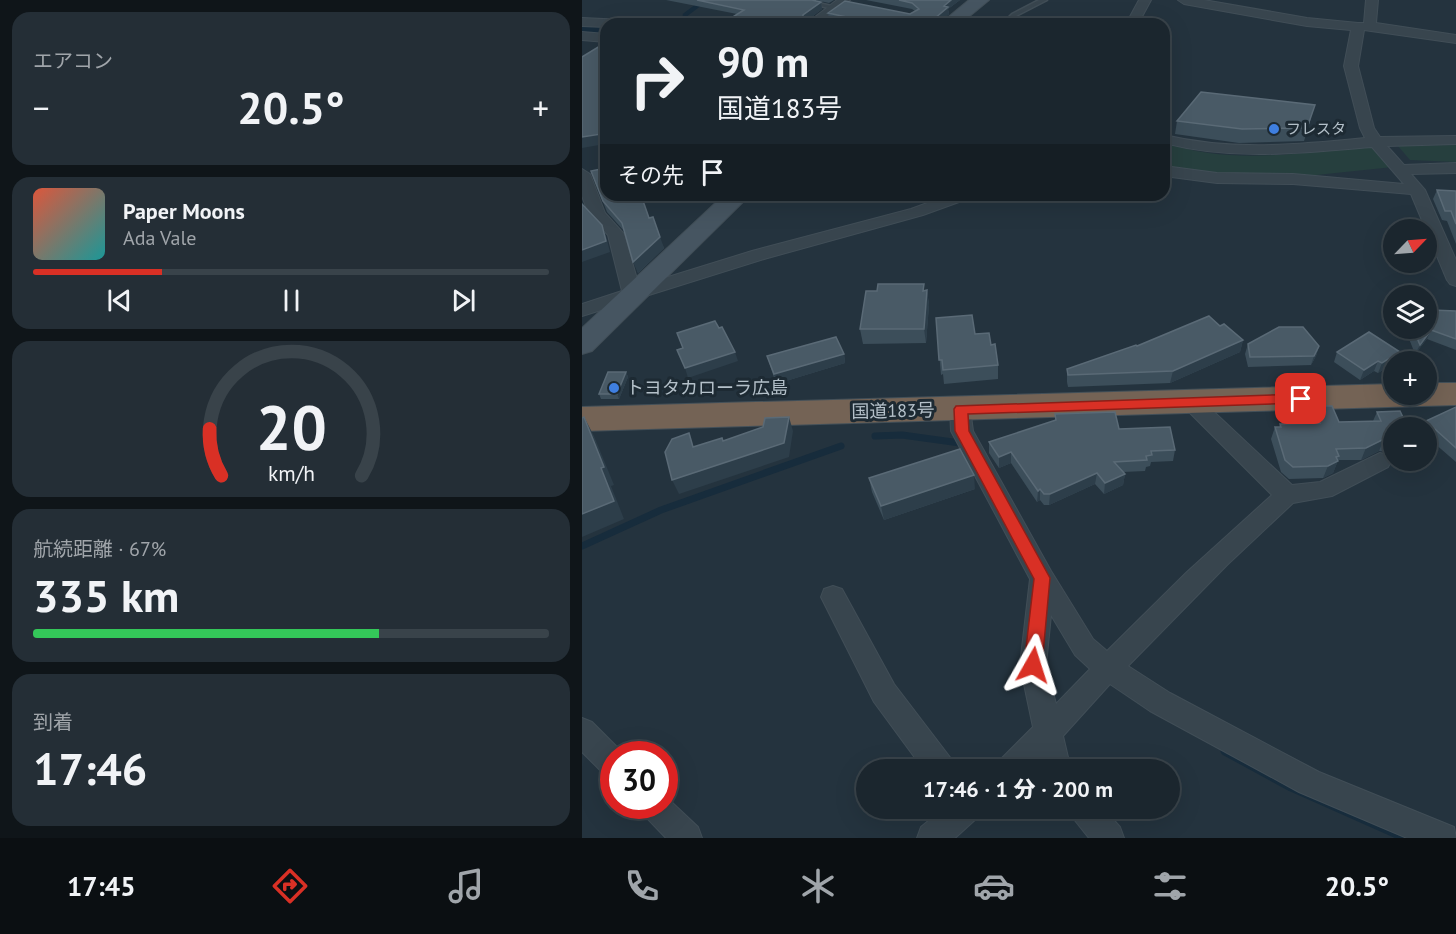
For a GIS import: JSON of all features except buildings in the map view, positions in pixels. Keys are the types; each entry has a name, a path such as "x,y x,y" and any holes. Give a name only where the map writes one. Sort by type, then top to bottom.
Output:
{"highway":[{"name":"国道183号","path":"582,419 1456,394"}],"street":[{"path":"957,18 980,0"},
{"path":"1135,18 1145,0"},
{"path":"1184,0 1307,22 1364,26 1456,39"},
{"path":"1372,0 1351,66 1367,128 1417,190 1456,279"},
{"path":"821,18 844,3"},
{"path":"582,22 600,23"},
{"path":"582,36 600,38"},
{"path":"1170,141 1189,147 1270,153 1376,142 1456,140"},
{"path":"1402,170 1433,167 1456,168"},
{"path":"1170,172 1217,178 1293,179 1417,190"},
{"path":"582,174 597,215 616,234 632,296"},
{"path":"582,344 732,201"},
{"path":"582,310 758,255 917,212 947,201"},
{"path":"1191,402 1287,495"},
{"path":"960,409 962,431 1042,578 1084,647 1108,668 1160,702 1309,782 1443,838"},
{"path":"1022,759 1047,735 1108,668 1243,534 1287,495 1324,490 1380,461"},
{"path":"1042,578 1033,665 1054,759"},
{"path":"833,597 884,693 934,759"},
{"path":"582,732 600,750"},
{"path":"668,819 687,838"},
{"path":"932,838 954,819"},
{"path":"1093,819 1109,838"}],"lane":[{"path":"797,0 844,3"},
{"path":"1011,18 1044,0"}],"green space":[{"path":"1170,144 1215,154 1241,156 1293,154 1371,145 1393,167 1307,176 1224,175 1170,170"},
{"path":"1456,145 1456,162 1410,160 1398,146"}],"waterway":[{"path":"685,15 705,0"},
{"path":"582,29 600,29"},
{"path":"875,436 902,435 960,443"},
{"path":"582,546 661,510 841,446"},
{"path":"1225,751 1291,787 1406,838"}],"place":[{"name":"フレスタ","path":"1274,129"},
{"name":"トヨタカローラ広島","path":"614,388"}],"route":[{"path":"1033,665 1042,578 962,431 960,409 1301,399"}]}
